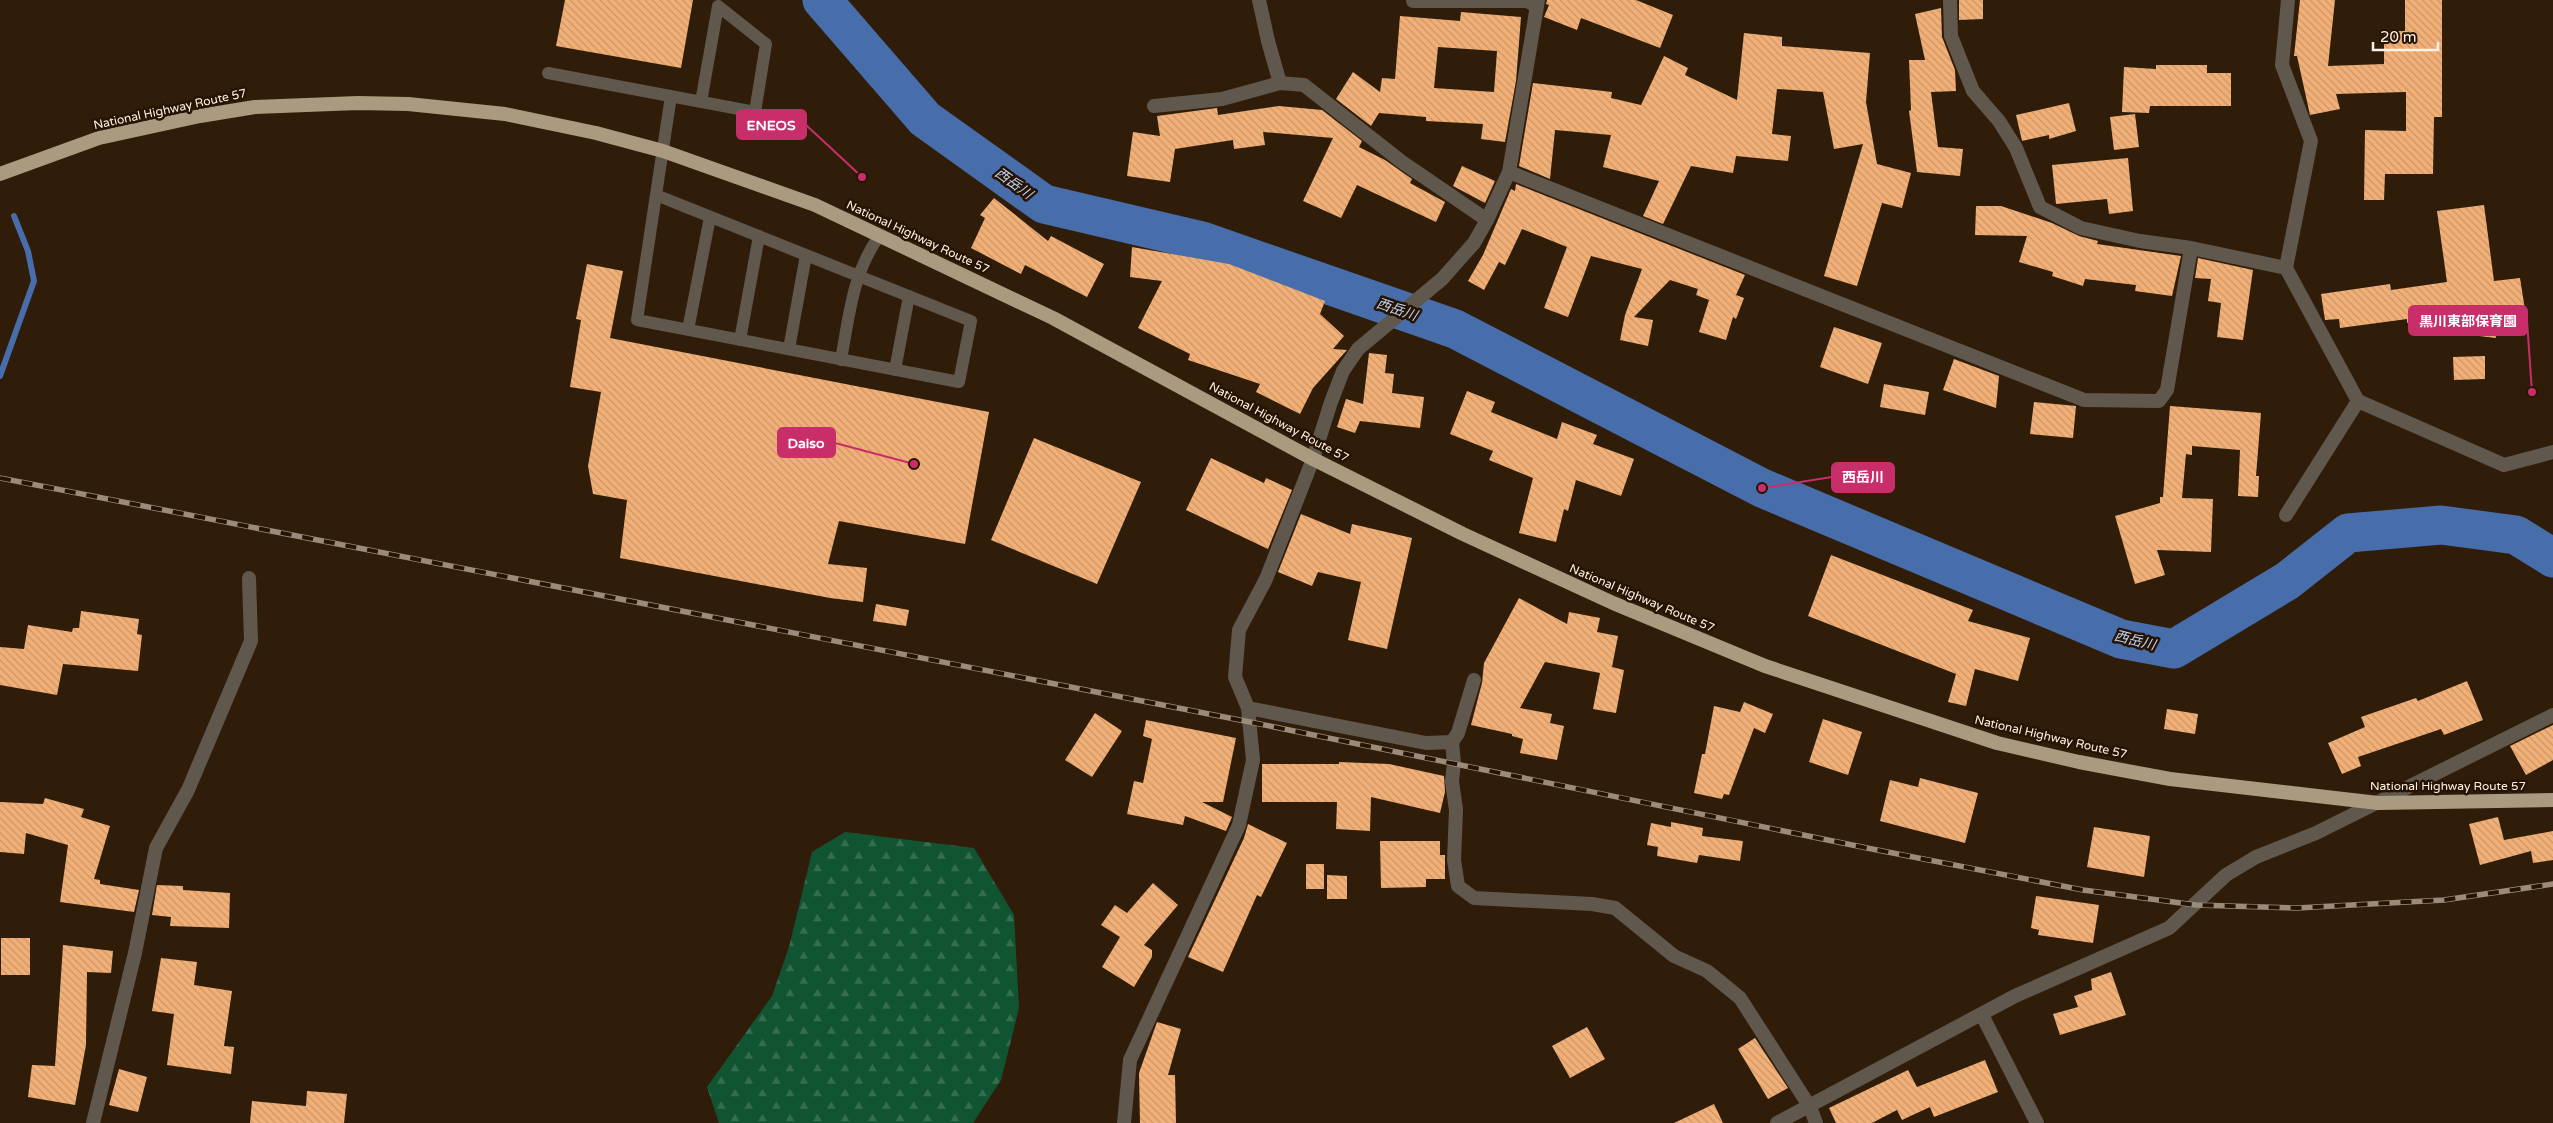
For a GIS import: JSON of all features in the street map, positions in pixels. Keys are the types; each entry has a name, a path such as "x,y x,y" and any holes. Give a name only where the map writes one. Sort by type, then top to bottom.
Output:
{"highway":[{"name":"National Highway Route 57","path":"0,174 99,138 200,116 255,107 358,103 408,104 505,114 596,133 663,151 815,205 1053,318 1313,459 1463,534 1613,603 1765,666 1997,743 2079,762 2170,779 2378,803 2553,800"}],"street":[{"path":"1259,0 1268,42 1280,83"},
{"path":"1950,0 1951,36 1974,91 1999,121 2016,148 2040,207 2081,228 2286,268"},
{"path":"2288,0 2282,65 2311,141 2286,268 2358,401 2504,465 2553,452"},
{"path":"1124,1123 1130,1060 1240,825 1253,760 1248,708 1236,677 1239,630 1266,579 1313,459 1343,371 1358,349 1442,279 1474,243 1509,172 1537,3 1527,1 1421,1"},
{"path":"1154,106 1222,99 1280,83 1304,85 1402,162 1487,220"},
{"path":"1509,172 2084,400 2159,401 2167,390 2191,248"},
{"path":"2286,515 2358,401"},
{"path":"93,1123 130,972 156,848 188,790 251,641 249,578"},
{"path":"1474,680 1458,733 1452,742 1454,763 1452,781 1456,810 1454,860 1458,886 1474,898 1592,904 1615,908 1674,956 1707,971 1740,998 1810,1107 1816,1123"},
{"path":"1248,708 1426,744 1452,742"},
{"path":"1777,1123 2032,988 2168,928 2226,875 2256,857 2316,833 2553,715"},
{"path":"1982,1015 2037,1123"}],"lane":[{"path":"548,73 671,96 701,102 755,112 766,44 718,6 701,102"},
{"path":"656,195 971,321 960,382 637,320 671,96"},
{"path":"688,330 710,217"},
{"path":"841,360 857,276 867,252 880,235"},
{"path":"740,340 759,236"},
{"path":"789,350 806,255"},
{"path":"895,370 909,296"}],"green space":[{"path":"845,832 974,848 1014,915 1019,1008 1001,1080 973,1123 719,1123 707,1087 772,996 789,947 812,852"}],"building":[{"path":"565,0 693,0 681,68 556,46"},
{"path":"1547,0 1636,0 1673,15 1660,48 1581,18 1577,30 1544,17 1549,5 1546,4"},
{"path":"1959,0 1983,0 1983,19 1959,20"},
{"path":"2300,0 2335,0 2328,66 2384,64 2384,31 2405,31 2405,0 2442,0 2442,117 2434,117 2433,174 2385,174 2384,200 2364,200 2365,130 2406,131 2406,92 2336,94 2340,109 2310,115 2297,56 2294,56"},
{"path":"1941,8 1942,37 1955,70 1956,91 1931,92 1938,147 1963,149 1960,176 1917,172 1909,111 1911,110 1909,60 1925,60 1915,14"},
{"path":"1461,12 1521,17 1516,81 1505,142 1481,139 1483,124 1426,121 1426,117 1379,113 1371,126 1336,99 1353,72 1380,92 1382,78 1395,79 1400,16 1460,21","holes":["1438,47 1497,51 1494,92 1434,88"]},
{"path":"1744,33 1782,37 1782,46 1870,53 1866,102 1877,164 1911,173 1902,208 1882,203 1857,286 1824,276 1863,144 1834,149 1823,92 1777,89 1772,134 1791,136 1788,161 1736,156 1733,173 1691,166 1663,224 1643,216 1659,181 1603,167 1611,135 1555,130 1550,179 1519,166 1533,83 1612,92 1611,98 1641,105 1664,56 1688,68 1685,75 1737,100"},
{"path":"2156,65 2207,65 2207,73 2231,73 2231,106 2150,106 2149,113 2122,112 2124,67 2156,69"},
{"path":"2069,103 2076,131 2049,139 2049,135 2022,141 2016,115"},
{"path":"1279,106 1322,110 1362,141 1359,147 1385,160 1412,179 1410,183 1445,202 1436,222 1357,185 1341,218 1303,201 1333,138 1263,132 1265,145 1234,149 1233,140 1175,149 1170,182 1127,176 1133,132 1160,136 1157,116 1217,108 1218,115"},
{"path":"2135,114 2139,147 2114,150 2110,117"},
{"path":"2128,158 2133,211 2109,214 2107,199 2056,204 2052,165"},
{"path":"1462,166 1495,181 1485,203 1453,186"},
{"path":"1516,184 1745,275 1736,295 1744,298 1736,319 1733,317 1726,340 1699,332 1709,300 1696,295 1698,289 1670,280 1634,317 1653,320 1648,346 1620,340 1625,315 1642,269 1591,256 1568,317 1544,308 1567,247 1522,229 1505,265 1499,262 1484,290 1468,281 1483,255 1511,189 1515,191"},
{"path":"994,198 1048,241 1051,236 1104,264 1087,297 1025,265 1021,274 971,248 985,218 980,215"},
{"path":"2484,205 2494,281 2520,278 2526,316 2493,320 2496,338 2471,335 2468,314 2407,323 2407,319 2340,328 2339,319 2325,320 2321,294 2390,284 2391,290 2447,282 2437,211"},
{"path":"1976,206 2001,206 2052,223 2079,236 2098,241 2097,244 2181,256 2172,296 2135,291 2136,285 2085,279 2083,286 2052,276 2053,272 2019,262 2027,236 1975,235"},
{"path":"1132,247 1229,264 1325,301 1320,314 1344,336 1333,349 1347,350 1313,388 1300,414 1256,392 1260,384 1188,360 1190,354 1138,328 1162,281 1130,277"},
{"path":"2198,258 2253,270 2243,340 2217,337 2221,303 2208,301 2211,279 2195,278"},
{"path":"587,264 623,271 610,338 989,412 965,544 839,521 828,564 867,568 863,602 830,598 620,558 627,500 593,494 588,466 601,392 570,387 581,320 576,319"},
{"path":"1834,327 1882,343 1868,384 1820,367"},
{"path":"1369,353 1387,355 1385,373 1394,374 1392,393 1424,397 1420,428 1360,421 1355,433 1337,427 1346,399 1363,404"},
{"path":"2485,356 2485,379 2454,380 2453,357"},
{"path":"1954,359 1999,376 1996,408 1943,390"},
{"path":"1884,384 1929,392 1925,415 1880,407"},
{"path":"1467,391 1495,402 1491,412 1557,439 1562,422 1597,435 1593,444 1634,459 1621,496 1576,480 1568,511 1564,509 1556,542 1519,533 1533,478 1489,460 1493,451 1450,434"},
{"path":"2034,402 2076,406 2073,438 2030,434"},
{"path":"2170,406 2261,413 2256,476 2259,476 2258,497 2238,496 2240,450 2192,446 2192,455 2186,454 2182,498 2213,499 2211,552 2157,550 2165,575 2135,584 2115,516 2160,503 2160,497 2163,497"},
{"path":"1034,438 1141,482 1097,584 991,540"},
{"path":"1211,458 1264,483 1266,478 1292,490 1268,549 1186,510"},
{"path":"1301,514 1350,534 1352,524 1412,538 1387,649 1348,640 1361,582 1318,572 1312,586 1278,572"},
{"path":"1831,555 1973,610 1968,621 2030,638 2018,681 1975,669 1966,706 1948,702 1956,674 1808,616"},
{"path":"1519,598 1567,624 1569,612 1600,618 1597,632 1618,636 1612,667 1624,670 1616,713 1593,709 1600,673 1545,662 1520,708 1552,714 1550,723 1564,726 1557,760 1520,753 1523,739 1512,736 1512,734 1471,725 1482,683 1484,663"},
{"path":"876,604 909,610 906,626 873,621"},
{"path":"81,611 139,619 137,634 142,635 138,671 63,664 57,695 0,685 0,647 24,649 28,625 72,632 73,628 79,628"},
{"path":"2467,681 2483,720 2444,735 2441,729 2358,757 2361,766 2342,774 2328,743 2365,727 2361,717 2416,698 2418,701"},
{"path":"1744,702 1773,714 1765,733 1754,728 1729,795 1724,794 1722,799 1694,793 1702,754 1705,754 1714,706 1740,712"},
{"path":"2167,709 2198,714 2195,734 2164,729"},
{"path":"1095,713 1122,731 1092,777 1065,760"},
{"path":"1823,719 1862,732 1848,775 1809,762"},
{"path":"1146,720 1236,738 1223,802 1202,802 1232,817 1226,831 1185,816 1183,825 1127,814 1134,781 1143,783 1152,739 1143,736"},
{"path":"2553,725 2553,760 2526,775 2510,746"},
{"path":"1339,762 1389,764 1444,776 1445,792 1440,813 1371,797 1370,831 1336,829 1337,802 1262,802 1262,764 1339,764"},
{"path":"1920,778 1978,793 1965,843 1880,821 1890,780 1918,787"},
{"path":"45,798 84,809 81,817 110,826 94,879 100,880 100,884 139,890 134,912 60,902 68,845 26,833 24,854 0,852 0,802 43,804"},
{"path":"2498,817 2504,840 2553,831 2553,860 2533,863 2531,851 2480,865 2469,824"},
{"path":"1671,822 1703,828 1702,836 1743,841 1740,861 1699,855 1697,863 1657,856 1658,847 1647,845 1651,823 1671,827"},
{"path":"1248,824 1287,843 1261,897 1257,895 1223,972 1188,957 1244,838"},
{"path":"2094,827 2150,836 2144,877 2087,867"},
{"path":"1380,841 1440,841 1440,855 1445,855 1445,879 1426,879 1426,887 1381,888"},
{"path":"1306,864 1324,864 1324,889 1306,889"},
{"path":"1327,875 1347,876 1347,899 1327,899"},
{"path":"1153,883 1178,905 1144,945 1152,950 1152,957 1134,987 1102,967 1120,937 1101,925 1115,905 1127,913"},
{"path":"157,885 183,886 183,890 230,893 229,928 170,926 171,917 152,915"},
{"path":"2036,896 2099,905 2093,943 2038,935 2039,930 2031,928"},
{"path":"1,938 30,938 30,975 1,975"},
{"path":"63,945 113,951 111,973 87,972 86,1045 75,1105 28,1097 32,1065 55,1066"},
{"path":"161,958 197,962 194,985 232,991 224,1046 234,1047 231,1074 167,1065 174,1014 152,1011"},
{"path":"2111,972 2126,1015 2060,1035 2053,1014 2078,1007 2074,996 2092,990 2091,979"},
{"path":"1157,1022 1181,1029 1168,1075 1175,1075 1176,1123 1140,1123 1139,1073"},
{"path":"1587,1027 1605,1059 1570,1078 1552,1046"},
{"path":"1755,1038 1788,1088 1768,1099 1738,1049"},
{"path":"1985,1060 1998,1092 1934,1117 1930,1107 1902,1120 1897,1110 1872,1123 1836,1123 1829,1108 1908,1070 1917,1087"},
{"path":"119,1069 147,1077 138,1112 109,1105"},
{"path":"307,1091 347,1094 344,1123 250,1123 252,1101 306,1106"},
{"path":"1714,1104 1723,1123 1674,1123"}],"waterway":[{"name":"西岳川","path":"822,0 925,119 1044,204 1202,241 1455,329 1762,488 2121,639 2174,649 2287,581 2348,533 2441,525 2516,535 2553,558"},
{"path":"0,376 34,281 28,251 14,216"}],"railway":[{"path":"0,478 1250,722 1867,848 2083,890 2196,905 2297,908 2444,900 2553,884"}],"place":[{"name":"ENEOS","path":"862,177"},
{"name":"黒川東部保育園","path":"2532,392"},
{"name":"Daiso","path":"914,464"},
{"name":"西岳川","path":"1762,488"}]}
